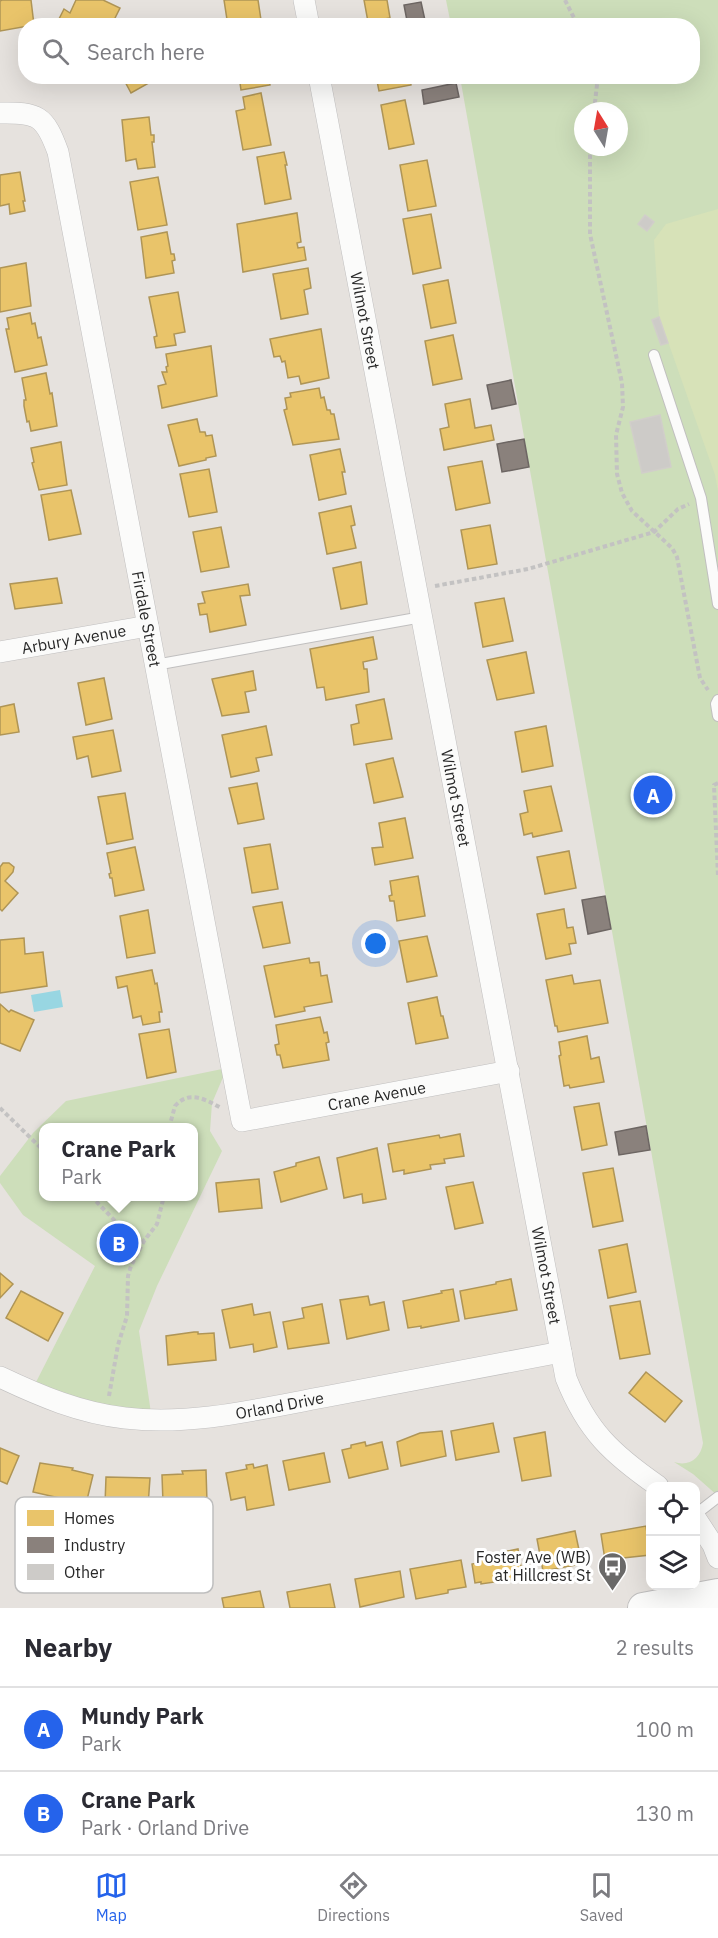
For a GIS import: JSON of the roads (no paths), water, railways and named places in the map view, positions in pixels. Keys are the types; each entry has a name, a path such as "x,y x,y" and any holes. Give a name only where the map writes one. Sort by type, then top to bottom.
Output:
{"street":[{"path":"304,0 307,18"},
{"name":"Wilmot Street","path":"321,84 566,1378 594,1430 624,1462 652,1482"},
{"name":"Firdale Street","path":"0,113 21,112 41,119 50,130 58,152 242,1121"},
{"name":"Arbury Avenue","path":"0,652 148,626"},
{"name":"Crane Avenue","path":"242,1121 509,1071"},
{"name":"Orland Drive","path":"0,1377 77,1409 152,1420 230,1414 561,1352"},
{"path":"700,1525 713,1545 718,1558"},
{"path":"643,1608 718,1594"}],"lane":[{"path":"654,355 700,498 718,604"},
{"path":"155,665 422,617"},
{"path":"717,702 718,716"},
{"path":"700,1511 718,1497"}],"water":[{"path":"60,990 63,1007 34,1012 31,995"}],"place":[{"name":"Mundy Park","path":"653,795"},
{"name":"Crane Park","path":"119,1243"},
{"name":"Foster Ave (WB) at Hillcrest St","path":"612,1592"}]}
